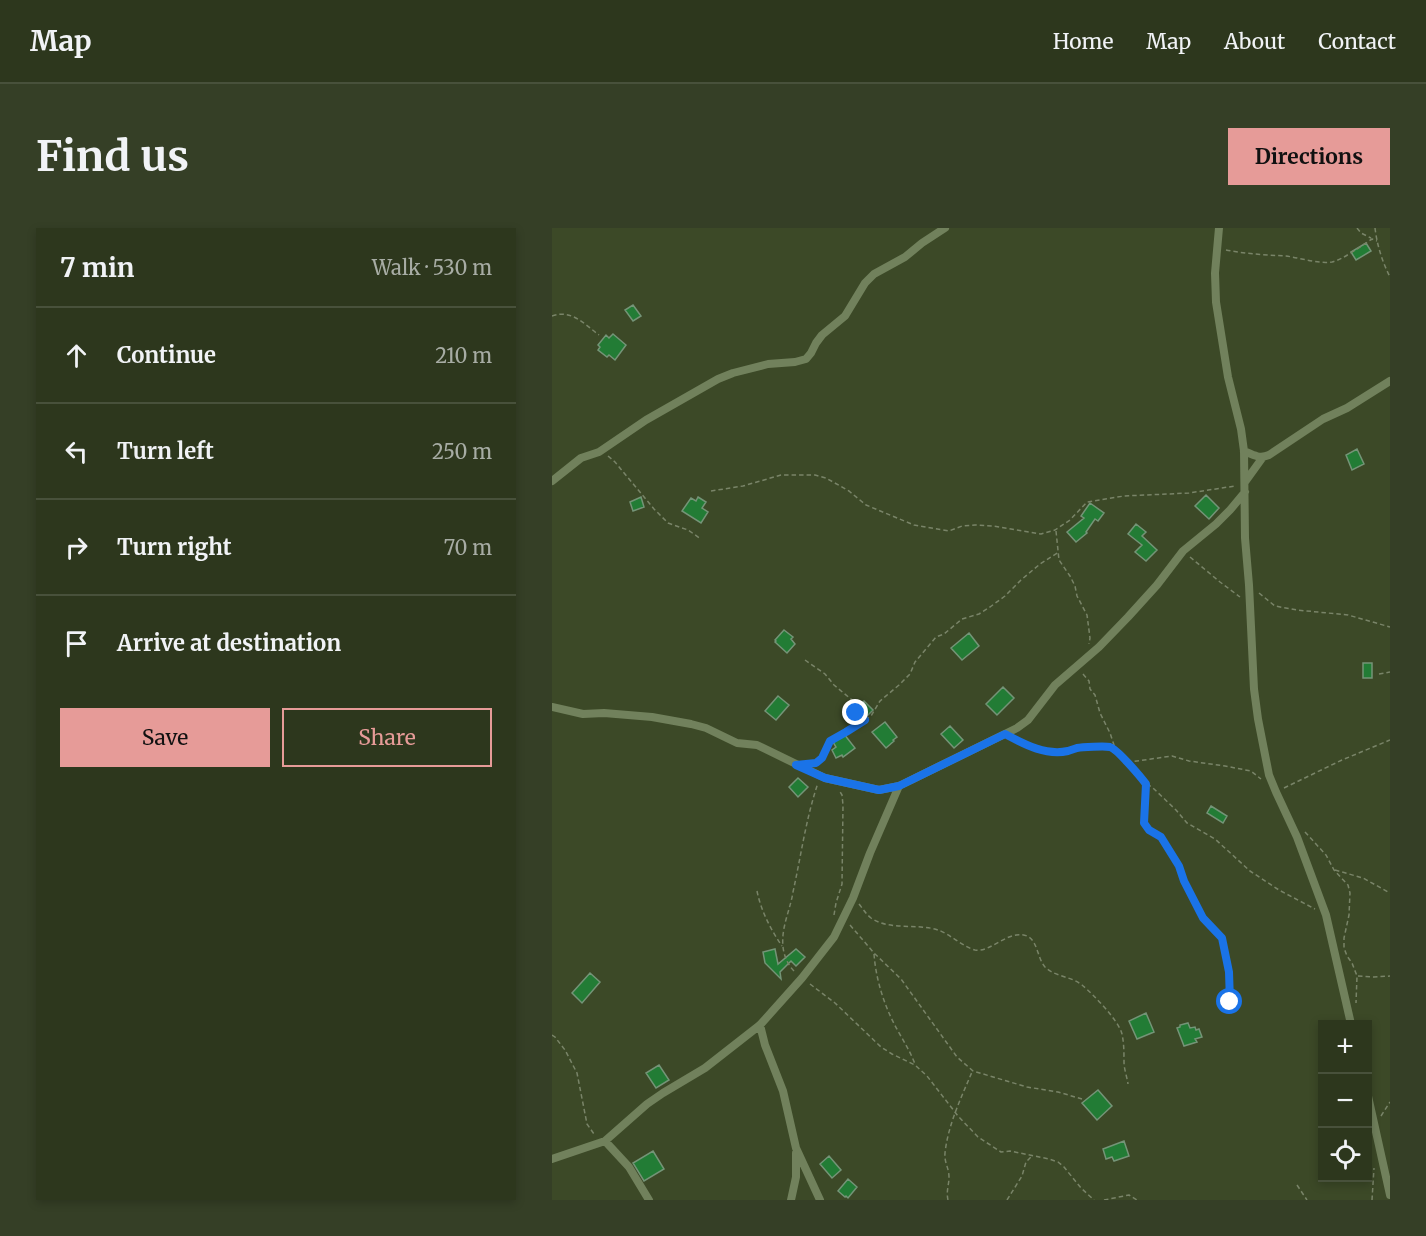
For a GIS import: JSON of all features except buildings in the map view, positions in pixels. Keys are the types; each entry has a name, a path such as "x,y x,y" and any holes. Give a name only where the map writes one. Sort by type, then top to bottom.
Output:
{"street":[{"path":"552,480 582,458 598,452 646,420 717,379 768,364 806,359 822,335 845,316 865,283 874,274 905,257 945,228"},
{"path":"1219,228 1215,273 1216,302 1228,376 1244,451 1245,538 1258,719 1269,775 1297,837 1326,915 1350,1020"},
{"path":"1244,451 1256,457 1263,457 1390,381"},
{"path":"552,707 583,714 604,713 652,717 699,726 737,743 756,745 821,777 879,790 899,786 1005,734 1028,720 1056,685 1099,647 1157,585 1182,551 1230,510 1263,457"},
{"path":"552,1159 602,1141 647,1104 705,1068 760,1025 802,978 834,937 853,898 899,786"},
{"path":"879,790 890,806"},
{"path":"760,1025 765,1045 783,1091 796,1148 820,1200"},
{"path":"1372,1117 1390,1194"},
{"path":"602,1141 629,1167 649,1200"},
{"path":"791,1200 796,1177 796,1148"}],"path":[{"path":"1357,228 1377,240"},
{"path":"1375,228 1384,265 1390,277"},
{"path":"1216,249 1288,256 1319,262 1343,257 1372,239"},
{"path":"552,316 564,314 576,317 599,336"},
{"path":"598,452 607,455 615,462 668,523 688,530 701,539"},
{"path":"711,491 743,486 781,475 815,475 826,478 849,491 866,505 914,525 949,531 962,526 993,526 1041,534 1056,530 1070,520 1087,502 1124,496 1190,493 1245,486"},
{"path":"1056,530 1059,560 1070,576 1077,597 1087,615 1090,638 1088,645"},
{"path":"1182,551 1250,605"},
{"path":"796,765 816,763 822,758 830,741 871,716 880,701 910,674 915,662 936,637 944,634 962,619 979,614 995,604 1034,569 1059,552"},
{"path":"1249,585 1275,606 1348,615 1390,627"},
{"path":"805,660 825,674 834,686 852,700 856,713 865,720"},
{"path":"1078,665 1095,694 1115,750"},
{"path":"1379,674 1390,672"},
{"path":"1005,734 1025,745 1044,751 1065,752 1083,747 1108,747 1115,750 1146,784 1153,788 1187,823 1215,839 1250,871 1279,890 1326,915"},
{"path":"1276,792 1390,740"},
{"path":"1127,762 1172,756 1251,771 1261,779 1273,784"},
{"path":"821,777 811,802 793,894 783,925 783,947 786,960 792,970 835,1003 881,1047 915,1065 978,1137 1001,1152 1010,1151 1058,1162 1094,1200"},
{"path":"832,779 842,795 844,816 842,884 834,918"},
{"path":"1146,784 1144,823 1149,830 1161,837 1179,866 1203,918 1222,938 1229,972 1230,1002"},
{"path":"1304,831 1326,855 1334,870 1348,885 1349,915 1344,948 1357,976 1356,1006"},
{"path":"1334,870 1363,878 1390,893"},
{"path":"757,891 771,928 783,947"},
{"path":"853,898 874,919 883,923 939,930 974,950 982,950 1011,936 1020,935 1031,939 1046,968 1081,985 1116,1021 1122,1034 1128,1084"},
{"path":"844,917 874,953 901,979 957,1057 973,1071 1027,1087 1082,1099"},
{"path":"874,953 875,969 888,1011 911,1052 915,1065"},
{"path":"1357,976 1390,976"},
{"path":"552,1035 565,1050 577,1073 587,1124 602,1141"},
{"path":"948,1200 946,1189 949,1177 944,1155 955,1112 973,1071"},
{"path":"1374,1127 1390,1101"},
{"path":"1006,1200 1022,1176 1026,1162 1031,1156"},
{"path":"1372,1200 1375,1165"},
{"path":"1297,1185 1307,1200"},
{"path":"1104,1200 1129,1195 1137,1200"}],"route":[{"path":"856,713 865,720 830,741 822,758 816,763 796,765 825,778 879,790 899,786 1005,734 1025,745 1044,751 1065,752 1083,747 1108,747 1115,750 1146,784 1144,823 1149,830 1161,837 1179,866 1192,899 1203,918 1222,938 1229,972 1230,1002"}]}
